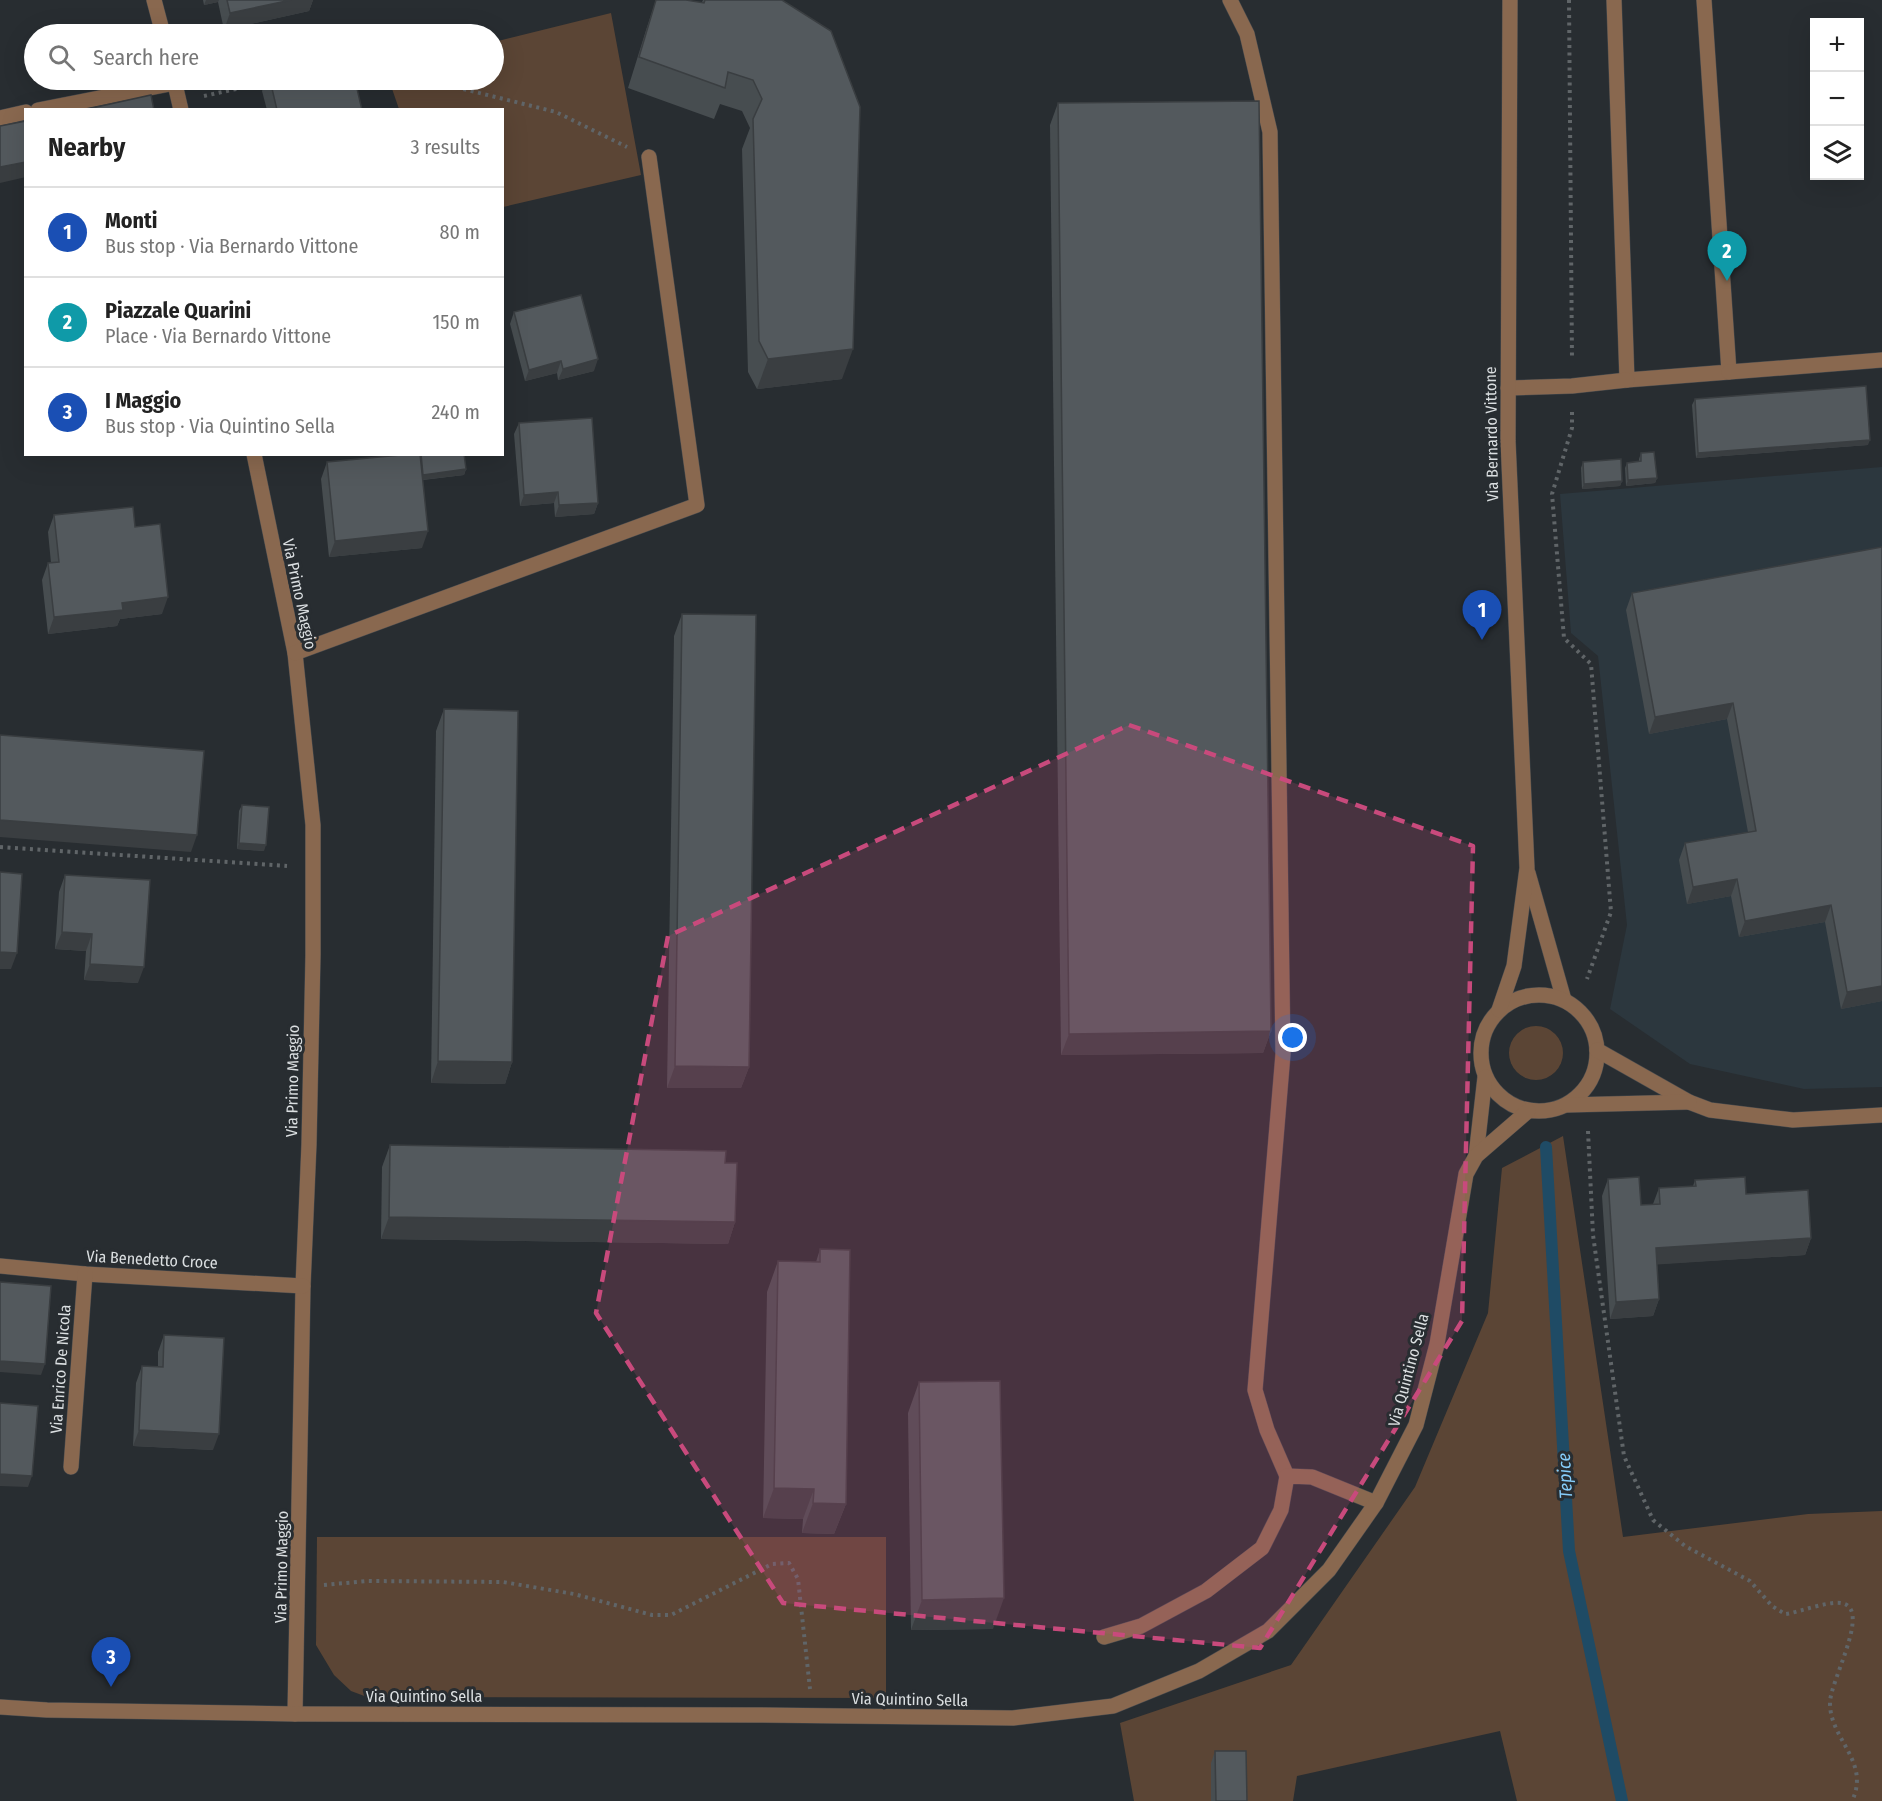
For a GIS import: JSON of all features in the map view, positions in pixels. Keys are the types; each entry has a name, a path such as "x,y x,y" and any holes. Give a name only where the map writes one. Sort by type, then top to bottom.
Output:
{"street":[{"path":"154,0 160,24"},
{"path":"1104,1637 1141,1626 1206,1591 1262,1548 1281,1510 1287,1476 1267,1430 1255,1390 1283,1054 1270,132 1247,34 1230,0"},
{"name":"Via Bernardo Vittone","path":"1499,1010 1514,966 1527,867 1508,453 1510,0"},
{"path":"1614,0 1627,380"},
{"path":"1704,0 1729,372"},
{"path":"48,108 132,90"},
{"path":"176,90 181,108"},
{"path":"0,118 24,112"},
{"path":"295,653 697,506 649,157"},
{"path":"1508,388 1572,386 1882,360"},
{"name":"Via Primo Maggio","path":"254,456 295,653 313,825 310,1133 303,1286 295,1714"},
{"name":"Via Bernardo Vittone","path":"1527,867 1564,1000"},
{"path":"1567,1105 1582,1092 1593,1076 1598,1058 1596,1040 1589,1023 1577,1009 1564,1000 1532,995 1514,1000 1499,1010 1488,1024 1481,1041 1480,1060 1485,1077 1495,1092 1509,1104 1528,1111 1547,1111 1567,1105 1689,1102"},
{"path":"1597,1050 1689,1102 1710,1110 1794,1120 1882,1115"},
{"name":"Via Quintino Sella","path":"1476,1156 1485,1077"},
{"name":"Via Quintino Sella","path":"0,1707 47,1710 295,1714 813,1715 1013,1718 1113,1706 1199,1671 1268,1631 1329,1570 1376,1503 1416,1425 1437,1344 1466,1174 1476,1156 1528,1111"},
{"name":"Via Benedetto Croce","path":"0,1266 85,1274 303,1286"},
{"name":"Via Enrico De Nicola","path":"71,1467 85,1274"},
{"path":"1287,1476 1312,1477 1376,1503"}],"path":[{"path":"1569,0 1572,428 1552,494 1564,638 1591,664 1611,912 1577,1009"},
{"path":"203,103 202,97 233,90"},
{"path":"467,90 556,112 649,157"},
{"path":"0,847 314,868"},
{"path":"1589,1128 1593,1234 1624,1456 1653,1520 1685,1546 1750,1581 1772,1606 1785,1614 1825,1604 1842,1603 1848,1606 1853,1614 1850,1638 1830,1700 1832,1720 1849,1750 1856,1770 1858,1785 1852,1801"},
{"path":"317,1585 367,1581 503,1582 574,1594 652,1615 671,1615 772,1564 789,1563 798,1578 813,1715"}],"highlighted area":[{"path":"1129,725 1473,846 1462,1321 1260,1648 783,1603 596,1313 668,936"}],"shaded area":[{"path":"611,13 641,175 504,207 504,108 399,108 392,90 504,90 504,40"},
{"path":"1882,467 1882,1087 1804,1089 1690,1064 1610,1009 1627,925 1598,656 1571,633 1560,494"},
{"path":"1536,1026 1546,1028 1555,1034 1561,1043 1563,1053 1561,1063 1555,1072 1546,1078 1536,1080 1526,1078 1517,1072 1511,1063 1509,1053 1511,1043 1517,1034 1526,1028"},
{"path":"1563,1136 1623,1537 1808,1514 1882,1511 1882,1801 1517,1801 1500,1731 1297,1776 1293,1801 1134,1801 1120,1723 1291,1665 1415,1487 1488,1313 1502,1168"},
{"path":"317,1537 886,1537 886,1698 367,1697 351,1691 334,1675 316,1645"}],"building":[{"path":"227,0 291,0 230,13"},
{"path":"656,0 686,0 704,3 705,0 782,0 831,31 860,107 853,349 768,359 759,341 753,119 762,99 753,80 728,72 725,88 639,57"},
{"path":"272,90 357,90 362,108 277,108"},
{"path":"151,95 154,108 92,108"},
{"path":"1259,101 1271,1031 1069,1034 1058,103"},
{"path":"24,121 24,162 0,167 0,126"},
{"path":"581,295 598,359 563,369 561,361 529,370 514,312"},
{"path":"1866,386 1870,440 1698,453 1695,399"},
{"path":"592,418 598,503 559,505 558,492 524,495 519,423"},
{"path":"1654,452 1657,478 1628,480 1627,463 1641,461 1641,453"},
{"path":"390,456 420,456 428,531 335,541 327,462"},
{"path":"421,456 464,456 466,469 423,475"},
{"path":"1621,459 1622,481 1584,484 1583,462"},
{"path":"133,507 135,527 160,524 168,597 122,603 123,610 54,617 48,563 59,562 54,515"},
{"path":"1882,547 1882,986 1847,992 1831,905 1745,921 1737,879 1693,887 1685,843 1756,831 1733,703 1655,717 1632,593"},
{"path":"682,614 756,615 749,1067 675,1066"},
{"path":"444,709 518,711 512,1062 438,1061"},
{"path":"0,735 204,751 197,835 0,820"},
{"path":"242,805 269,807 266,845 239,843"},
{"path":"0,872 22,874 17,953 0,952"},
{"path":"65,875 150,880 144,967 90,964 92,934 62,932"},
{"path":"390,1145 726,1151 725,1163 737,1163 735,1222 389,1217"},
{"path":"1639,1177 1641,1205 1660,1204 1659,1188 1696,1186 1695,1180 1745,1177 1746,1194 1808,1190 1811,1238 1656,1248 1659,1299 1616,1302 1608,1179"},
{"path":"820,1249 850,1250 846,1504 813,1503 814,1489 774,1488 778,1261 820,1262"},
{"path":"0,1282 51,1286 45,1364 0,1361"},
{"path":"164,1335 224,1338 219,1434 139,1430 142,1366 163,1367"},
{"path":"1000,1381 1004,1598 922,1600 919,1382"},
{"path":"0,1403 38,1406 32,1476 0,1474"},
{"path":"1215,1751 1246,1751 1247,1801 1216,1801"}],"waterway":[{"name":"Tepice","path":"1546,1147 1569,1551 1622,1801"}],"place":[{"name":"Piazzale Quarini","path":"1727,281"},
{"name":"Monti","path":"1482,640"},
{"name":"I Maggio","path":"111,1687"}]}
